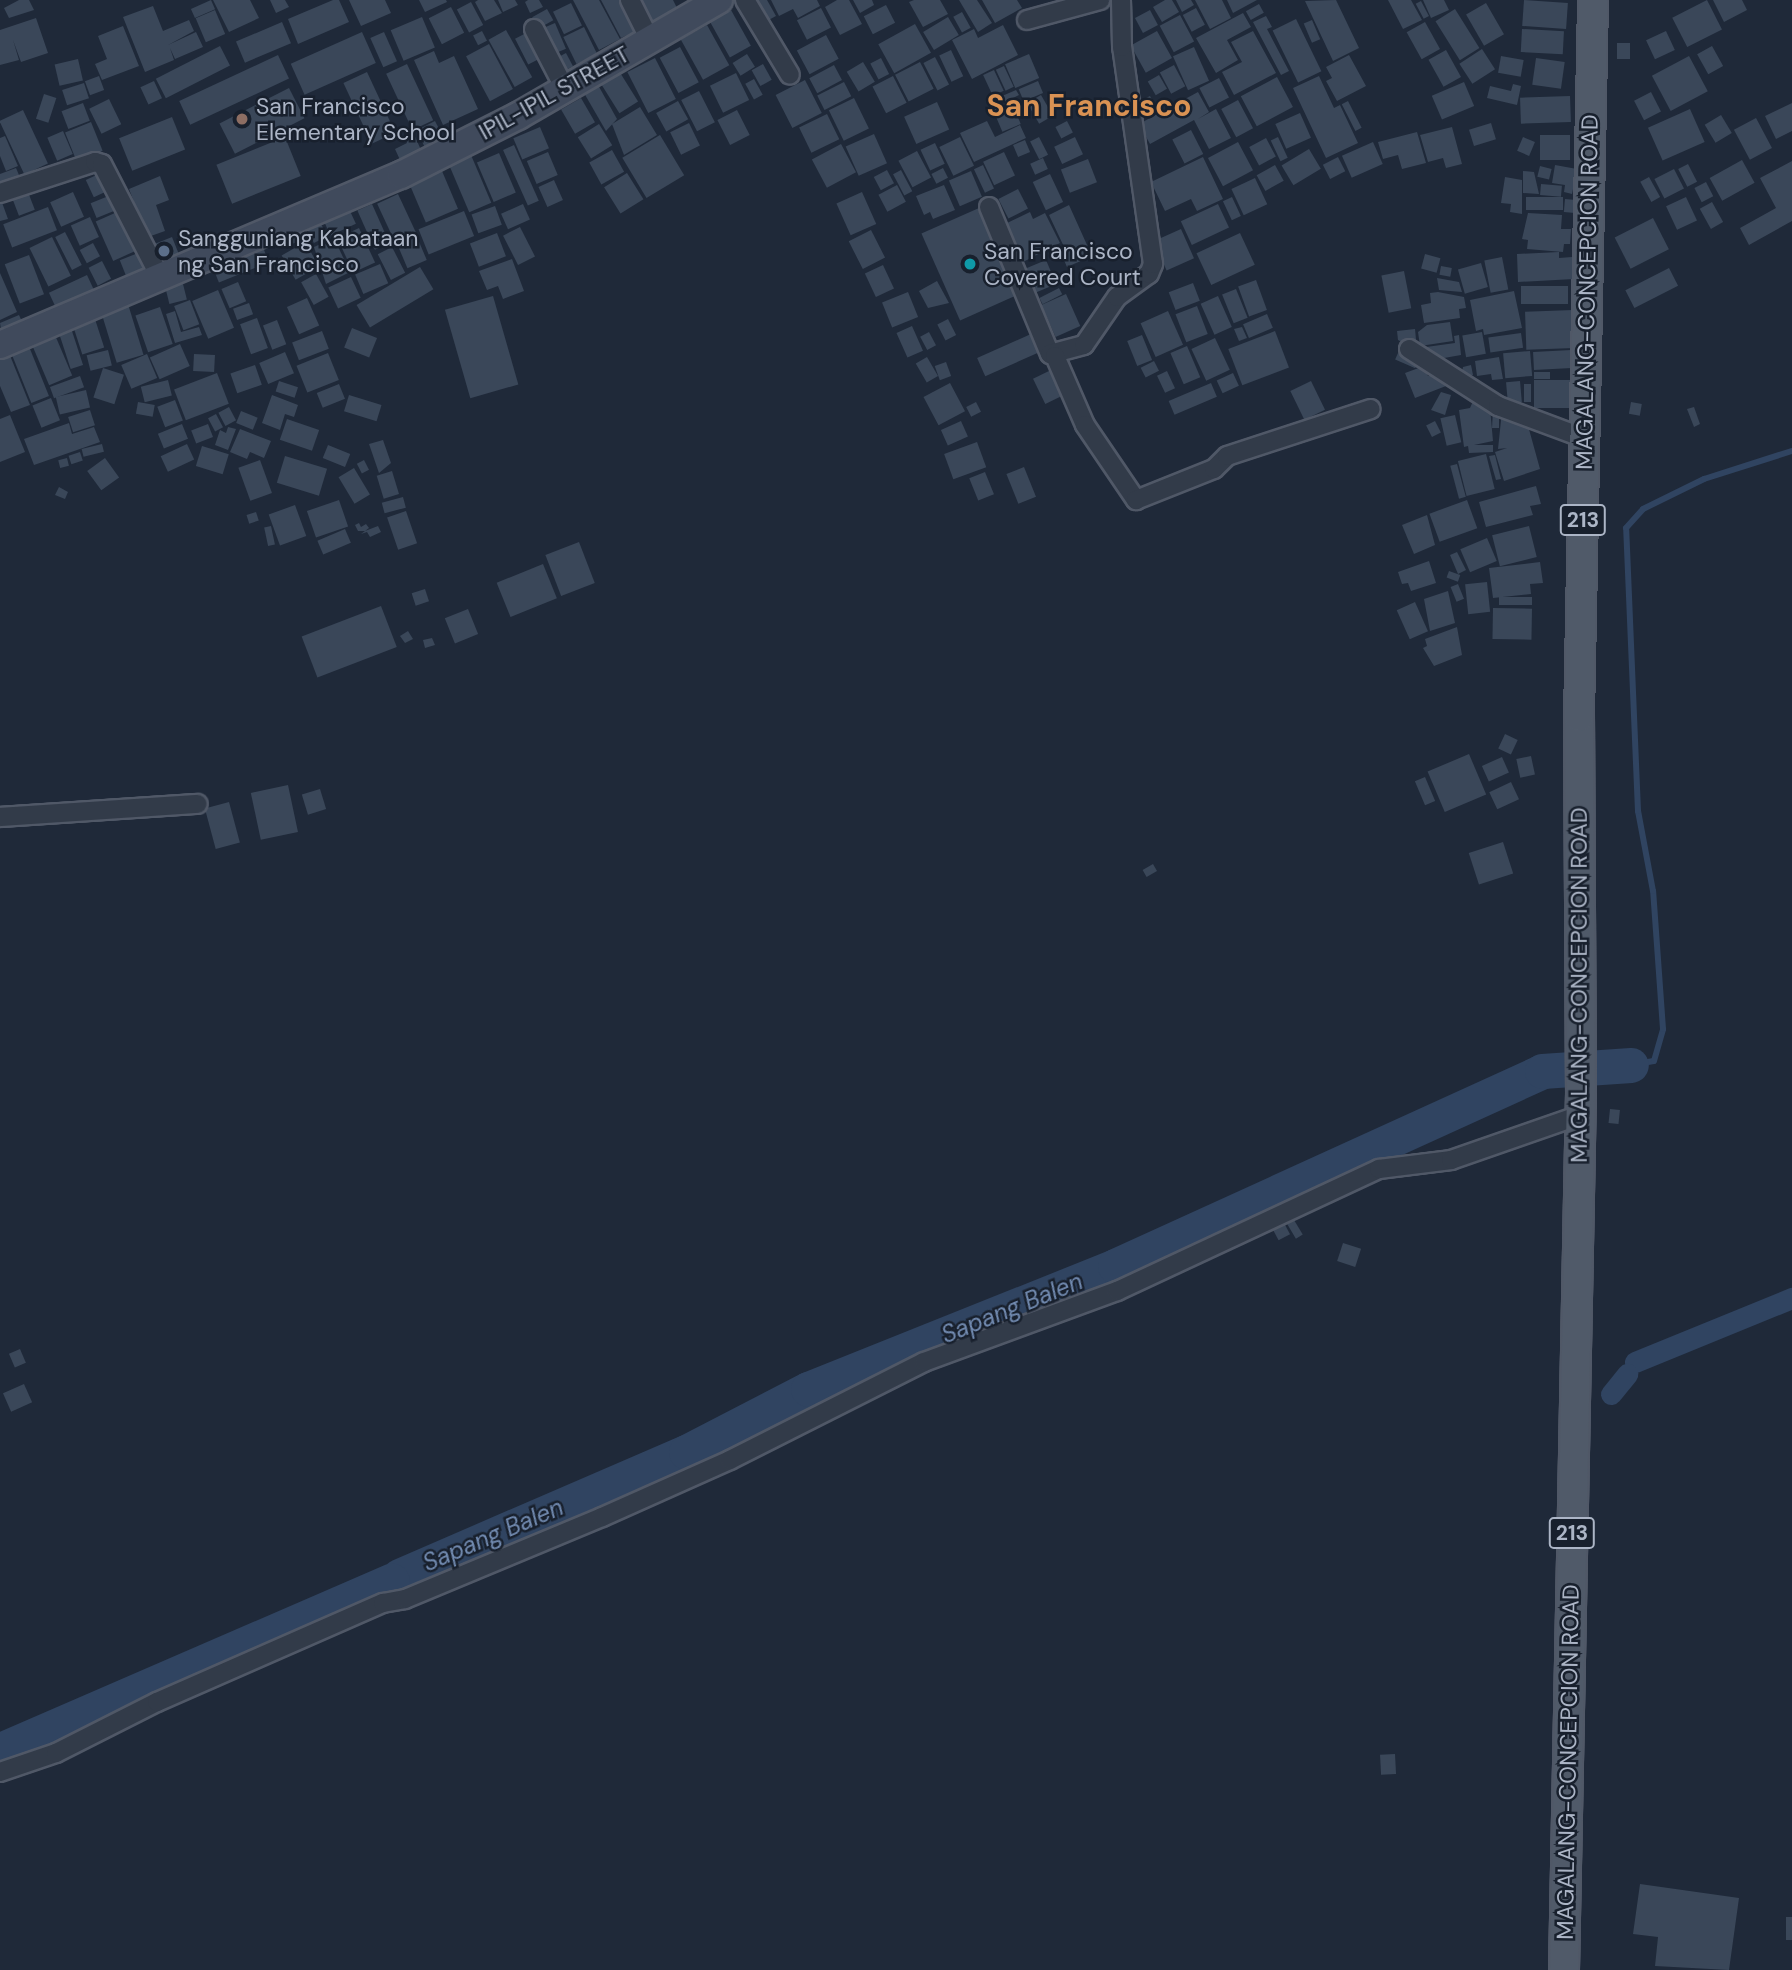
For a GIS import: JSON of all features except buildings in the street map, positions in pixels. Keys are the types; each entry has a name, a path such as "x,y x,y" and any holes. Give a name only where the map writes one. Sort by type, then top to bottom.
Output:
{"main road":[{"name":"MAGALANG-CONCEPCION ROAD","path":"1564,1970 1581,1041 1579,717 1593,0"}],"street":[{"path":"630,0 650,40"},
{"path":"744,0 790,75"},
{"path":"1027,20 1100,0"},
{"path":"1055,356 1084,345 1106,309 1149,274 1153,264 1122,47 1121,0"},
{"name":"IPIL-IPIL STREET","path":"0,345 401,175 565,89 715,1"},
{"path":"534,29 565,89"},
{"path":"0,193 95,162 102,164 160,277"},
{"path":"989,206 1043,341 1055,356 1085,425 1136,500 1214,469 1227,456 1371,409"},
{"path":"1409,349 1498,406 1584,438"},
{"path":"0,817 198,804"},
{"path":"0,1772 56,1753 157,1702 383,1603 405,1599 601,1517 730,1460 924,1362 1117,1291 1368,1174 1451,1160 1580,1105"}],"waterway":[{"path":"1631,1065 1654,1061 1663,1029 1653,891 1638,811 1626,528 1643,509 1704,479 1792,451"},
{"name":"Sapang Balen","path":"399,1576 686,1452 808,1389 1115,1266 1542,1071 1631,1065"},
{"path":"1635,1362 1792,1298"},
{"path":"1611,1394 1627,1374"},
{"name":"Sapang Balen","path":"0,1750 392,1580"}],"place":[{"name":"San Francisco Elementary School","path":"242,119"},
{"name":"Sangguniang Kabataan ng San Francisco","path":"164,251"},
{"name":"San Francisco Covered Court","path":"970,264"}],"district":[{"name":"San Francisco","path":"1089,106"}]}
